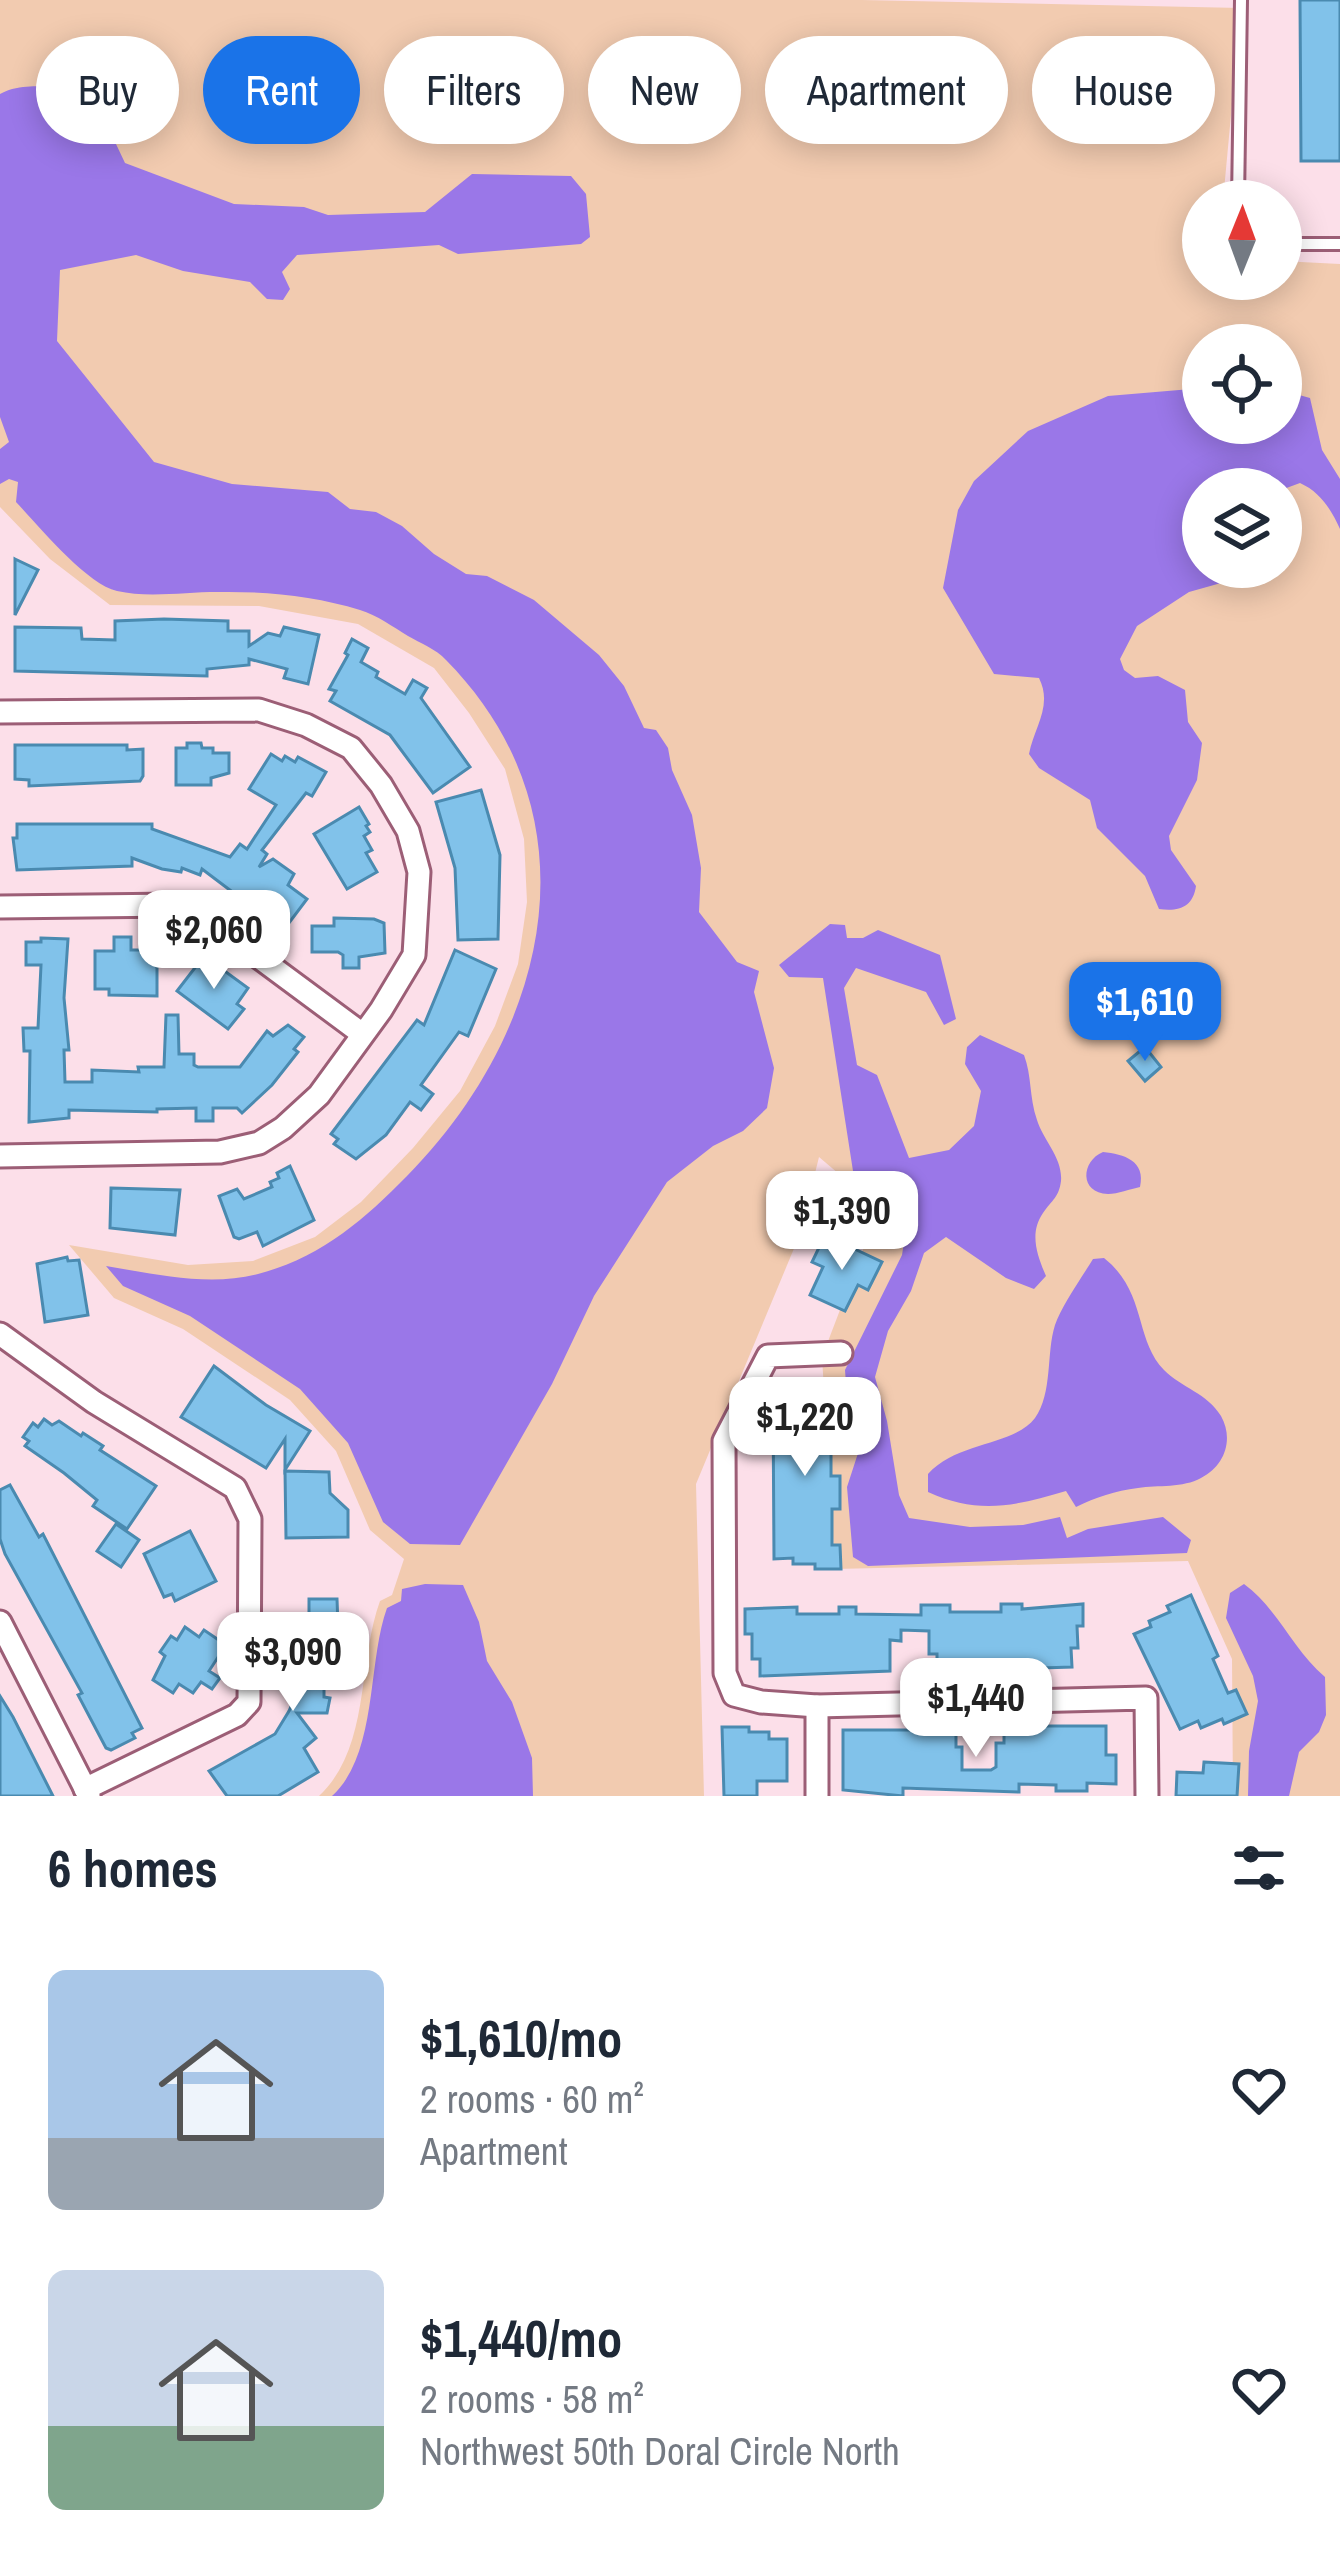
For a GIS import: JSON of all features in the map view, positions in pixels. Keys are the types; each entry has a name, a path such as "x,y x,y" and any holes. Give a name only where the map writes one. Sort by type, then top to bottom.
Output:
{"street":[{"path":"0,712 259,710 306,725 351,748 381,784 408,831 419,872 414,955 381,1010 319,1094 283,1128 259,1142 220,1152 0,1156"},
{"path":"0,907 176,905 195,910 361,1033"},
{"path":"0,1334 94,1402 236,1488 250,1519 249,1702 237,1715 87,1793 0,1622"},
{"path":"841,1353 768,1356 724,1441 725,1672 734,1696 817,1706 1147,1698 1147,1796"},
{"path":"817,1706 817,1796"}],"lane":[{"path":"1238,180 1241,0"},
{"path":"1302,244 1340,244"}],"shaded area":[{"path":"0,0 862,0 1241,8 1225,180 1182,180 1182,300 1302,300 1302,262 1340,264 1340,1796 1233,1796 1232,1659 1188,1561 835,1569 822,1357 879,1208 819,1157 800,1234 696,1484 704,1796 319,1796 347,1754 380,1601 392,1595 404,1559 370,1530 336,1451 290,1400 183,1329 114,1298 69,1245 188,1265 253,1261 315,1237 361,1202 460,1091 495,1026 518,964 527,902 524,839 505,769 434,668 358,624 259,606 110,605 50,559 0,507"},
{"path":"36,86 36,144 116,144 125,163 234,204 304,207 328,215 425,212 472,174 571,176 586,194 590,237 581,244 458,254 439,245 297,255 282,272 290,289 283,300 267,299 250,282 183,271 136,255 60,270 57,341 154,462 232,484 328,492 350,509 376,512 466,574 487,576 534,600 599,655 624,686 644,728 656,730 668,748 672,770 692,815 701,868 699,912 737,962 759,971 754,992 774,1068 767,1108 743,1131 713,1146 667,1182 594,1296 552,1384 460,1545 410,1544 383,1522 348,1443 300,1389 190,1316 123,1286 106,1266 201,1279 258,1274 321,1248 407,1176 456,1119 495,1057 523,991 538,923 539,854 525,787 495,721 446,660 373,615 289,595 117,591 77,566 16,502 18,482 9,479 0,484 0,449 9,442 0,417 0,94"},
{"path":"1182,390 1182,444 1302,444 1302,396 1310,398 1322,450 1340,479 1340,529 1324,502 1302,484 1302,468 1182,468 1182,588 1203,588 1189,592 1137,626 1120,659 1124,670 1135,678 1158,676 1185,690 1188,722 1202,743 1197,780 1169,836 1171,850 1196,886 1188,903 1179,909 1159,909 1145,876 1097,828 1090,800 1039,768 1029,754 1043,707 1039,678 994,674 943,588 958,510 974,481 1028,431 1108,396"},
{"path":"830,924 845,925 847,938 863,938 878,930 940,955 956,1019 944,1025 926,992 856,968 844,988 857,1065 877,1075 909,1158 949,1150 974,1126 981,1091 965,1064 967,1047 980,1035 1024,1055 1037,1120 1061,1173 1059,1191 1036,1228 1037,1252 1046,1276 1034,1289 1006,1278 946,1237 924,1253 911,1291 888,1331 875,1377 899,1495 909,1518 970,1527 1023,1525 1060,1517 1067,1538 1088,1529 1163,1517 1191,1540 1187,1553 868,1566 853,1557 847,1487 860,1447 859,1423 848,1411 845,1370 902,1255 909,1210 876,1197 853,1171 823,978 789,977 779,965"},
{"path":"1103,1152 1126,1157 1136,1165 1140,1187 1108,1194 1092,1188 1087,1169"},
{"path":"1104,1258 1127,1285 1155,1358 1221,1416 1227,1443 1216,1466 1194,1481 1121,1491 1076,1507 1066,1491 997,1506 964,1504 928,1492 928,1474 940,1463 1014,1434 1035,1418 1044,1397 1058,1318 1093,1259"},
{"path":"1244,1584 1325,1677 1326,1715 1319,1732 1299,1752 1289,1796 1248,1796 1249,1751 1258,1701 1253,1676 1226,1618 1230,1593"},
{"path":"463,1585 479,1622 487,1661 512,1702 532,1758 533,1796 332,1796 357,1757 387,1608 401,1601 402,1589"}],"building":[{"path":"1300,0 1340,0 1340,161 1301,161"},
{"path":"15,559 38,570 15,615"},
{"path":"115,621 228,621 228,631 249,631 249,646 268,633 280,636 284,627 319,635 308,684 284,678 287,669 249,659 249,665 207,669 207,676 15,671 15,627 81,628 82,639 115,640"},
{"path":"352,639 368,648 361,662 378,672 376,677 405,694 413,680 427,688 421,698 470,767 433,793 390,735 330,701 336,691 329,689"},
{"path":"187,743 201,743 202,748 213,748 213,753 229,753 229,773 211,778 211,785 176,785 176,748 187,748"},
{"path":"15,745 127,745 127,750 143,749 143,776 140,781 29,786 29,780 15,779"},
{"path":"271,754 282,761 285,756 295,762 298,757 326,772 312,796 306,793 262,850 267,854 259,867 273,859 294,874 288,885 307,899 289,923 267,906 263,911 255,909 202,869 200,875 132,858 132,866 17,870 13,838 17,838 17,824 152,824 152,829 230,857 240,844 247,849 276,805 249,789"},
{"path":"481,790 500,855 498,939 458,940 455,868 436,802"},
{"path":"359,807 369,824 370,832 364,836 372,850 366,853 377,872 347,889 314,834"},
{"path":"334,918 384,923 385,953 359,957 359,968 343,968 343,955 338,952 312,952 312,926 334,926"},
{"path":"114,937 131,937 131,950 157,950 157,996 109,995 109,989 95,989 95,951 114,951"},
{"path":"41,938 68,939 65,1082 92,1082 92,1070 139,1072 138,1067 164,1067 166,1015 178,1015 179,1054 194,1054 198,1067 240,1067 267,1031 273,1036 288,1025 304,1037 294,1049 298,1052 242,1113 237,1108 213,1108 213,1121 196,1121 196,1108 69,1110 69,1118 29,1122 30,1051 24,1051 23,1028 38,1028 41,965 26,965 26,942 41,942"},
{"path":"455,950 496,969 468,1036 459,1032 421,1085 433,1094 421,1110 410,1102 386,1135 356,1159 334,1144 338,1139 331,1134 417,1020 424,1025"},
{"path":"204,956 248,988 237,1004 244,1009 228,1029 177,991"},
{"path":"1145,1047 1161,1067 1145,1081 1128,1061"},
{"path":"290,1166 314,1220 263,1246 257,1232 234,1237 219,1196 237,1189 244,1199 272,1187 277,1173"},
{"path":"111,1188 180,1190 175,1235 110,1228"},
{"path":"825,1235 882,1262 868,1290 858,1285 845,1311 810,1295 823,1267 812,1262"},
{"path":"67,1257 68,1261 79,1260 88,1315 45,1322 37,1264"},
{"path":"214,1366 310,1431 285,1470 285,1439 266,1468 181,1417"},
{"path":"803,1388 832,1388 832,1419 839,1419 840,1446 831,1446 831,1476 840,1476 840,1509 832,1509 832,1545 840,1545 841,1569 815,1569 815,1564 793,1564 793,1558 774,1559 773,1397 803,1397"},
{"path":"44,1419 83,1433 103,1446 100,1450 156,1486 127,1529 93,1506 97,1500 64,1473 25,1446 29,1441 23,1437 33,1423 38,1427"},
{"path":"285,1471 329,1472 330,1493 348,1510 348,1537 286,1538"},
{"path":"10,1485 39,1537 43,1534 142,1728 132,1733 135,1738 111,1750 5,1554 0,1539 0,1490"},
{"path":"116,1524 139,1540 121,1567 97,1551"},
{"path":"190,1531 216,1581 175,1601 172,1594 164,1597 144,1554"},
{"path":"1191,1595 1218,1656 1213,1659 1228,1693 1236,1690 1247,1714 1224,1724 1222,1719 1201,1728 1198,1721 1180,1729 1134,1634 1170,1612 1167,1606"},
{"path":"309,1599 337,1599 338,1626 350,1626 349,1671 324,1672 324,1697 330,1698 327,1713 297,1713 316,1738 304,1748 318,1772 278,1796 227,1796 209,1771 275,1734 289,1711 310,1662 290,1661 291,1639 309,1638"},
{"path":"1001,1604 1022,1604 1022,1609 1083,1604 1078,1648 1071,1648 1072,1667 937,1671 937,1654 929,1654 929,1631 901,1630 901,1641 890,1640 890,1671 760,1676 760,1659 752,1659 752,1634 745,1634 745,1609 797,1607 797,1614 839,1614 839,1607 856,1607 856,1614 921,1615 921,1605 950,1605 950,1612 1001,1612"},
{"path":"185,1627 199,1637 204,1630 226,1645 209,1671 220,1678 212,1689 201,1682 193,1693 179,1684 173,1693 153,1680 165,1656 160,1652"},
{"path":"0,1696 13,1717 53,1796 0,1796"},
{"path":"1004,1726 1106,1726 1106,1755 1116,1755 1116,1784 1087,1783 1087,1791 1019,1784 1019,1792 903,1788 903,1796 843,1790 843,1730 956,1730 962,1770 991,1770 996,1767 996,1743 1004,1743"},
{"path":"722,1727 749,1727 749,1732 769,1732 769,1739 787,1739 787,1781 757,1781 757,1796 724,1796"},
{"path":"1204,1762 1239,1764 1237,1796 1176,1796 1177,1772 1203,1773"}]}
